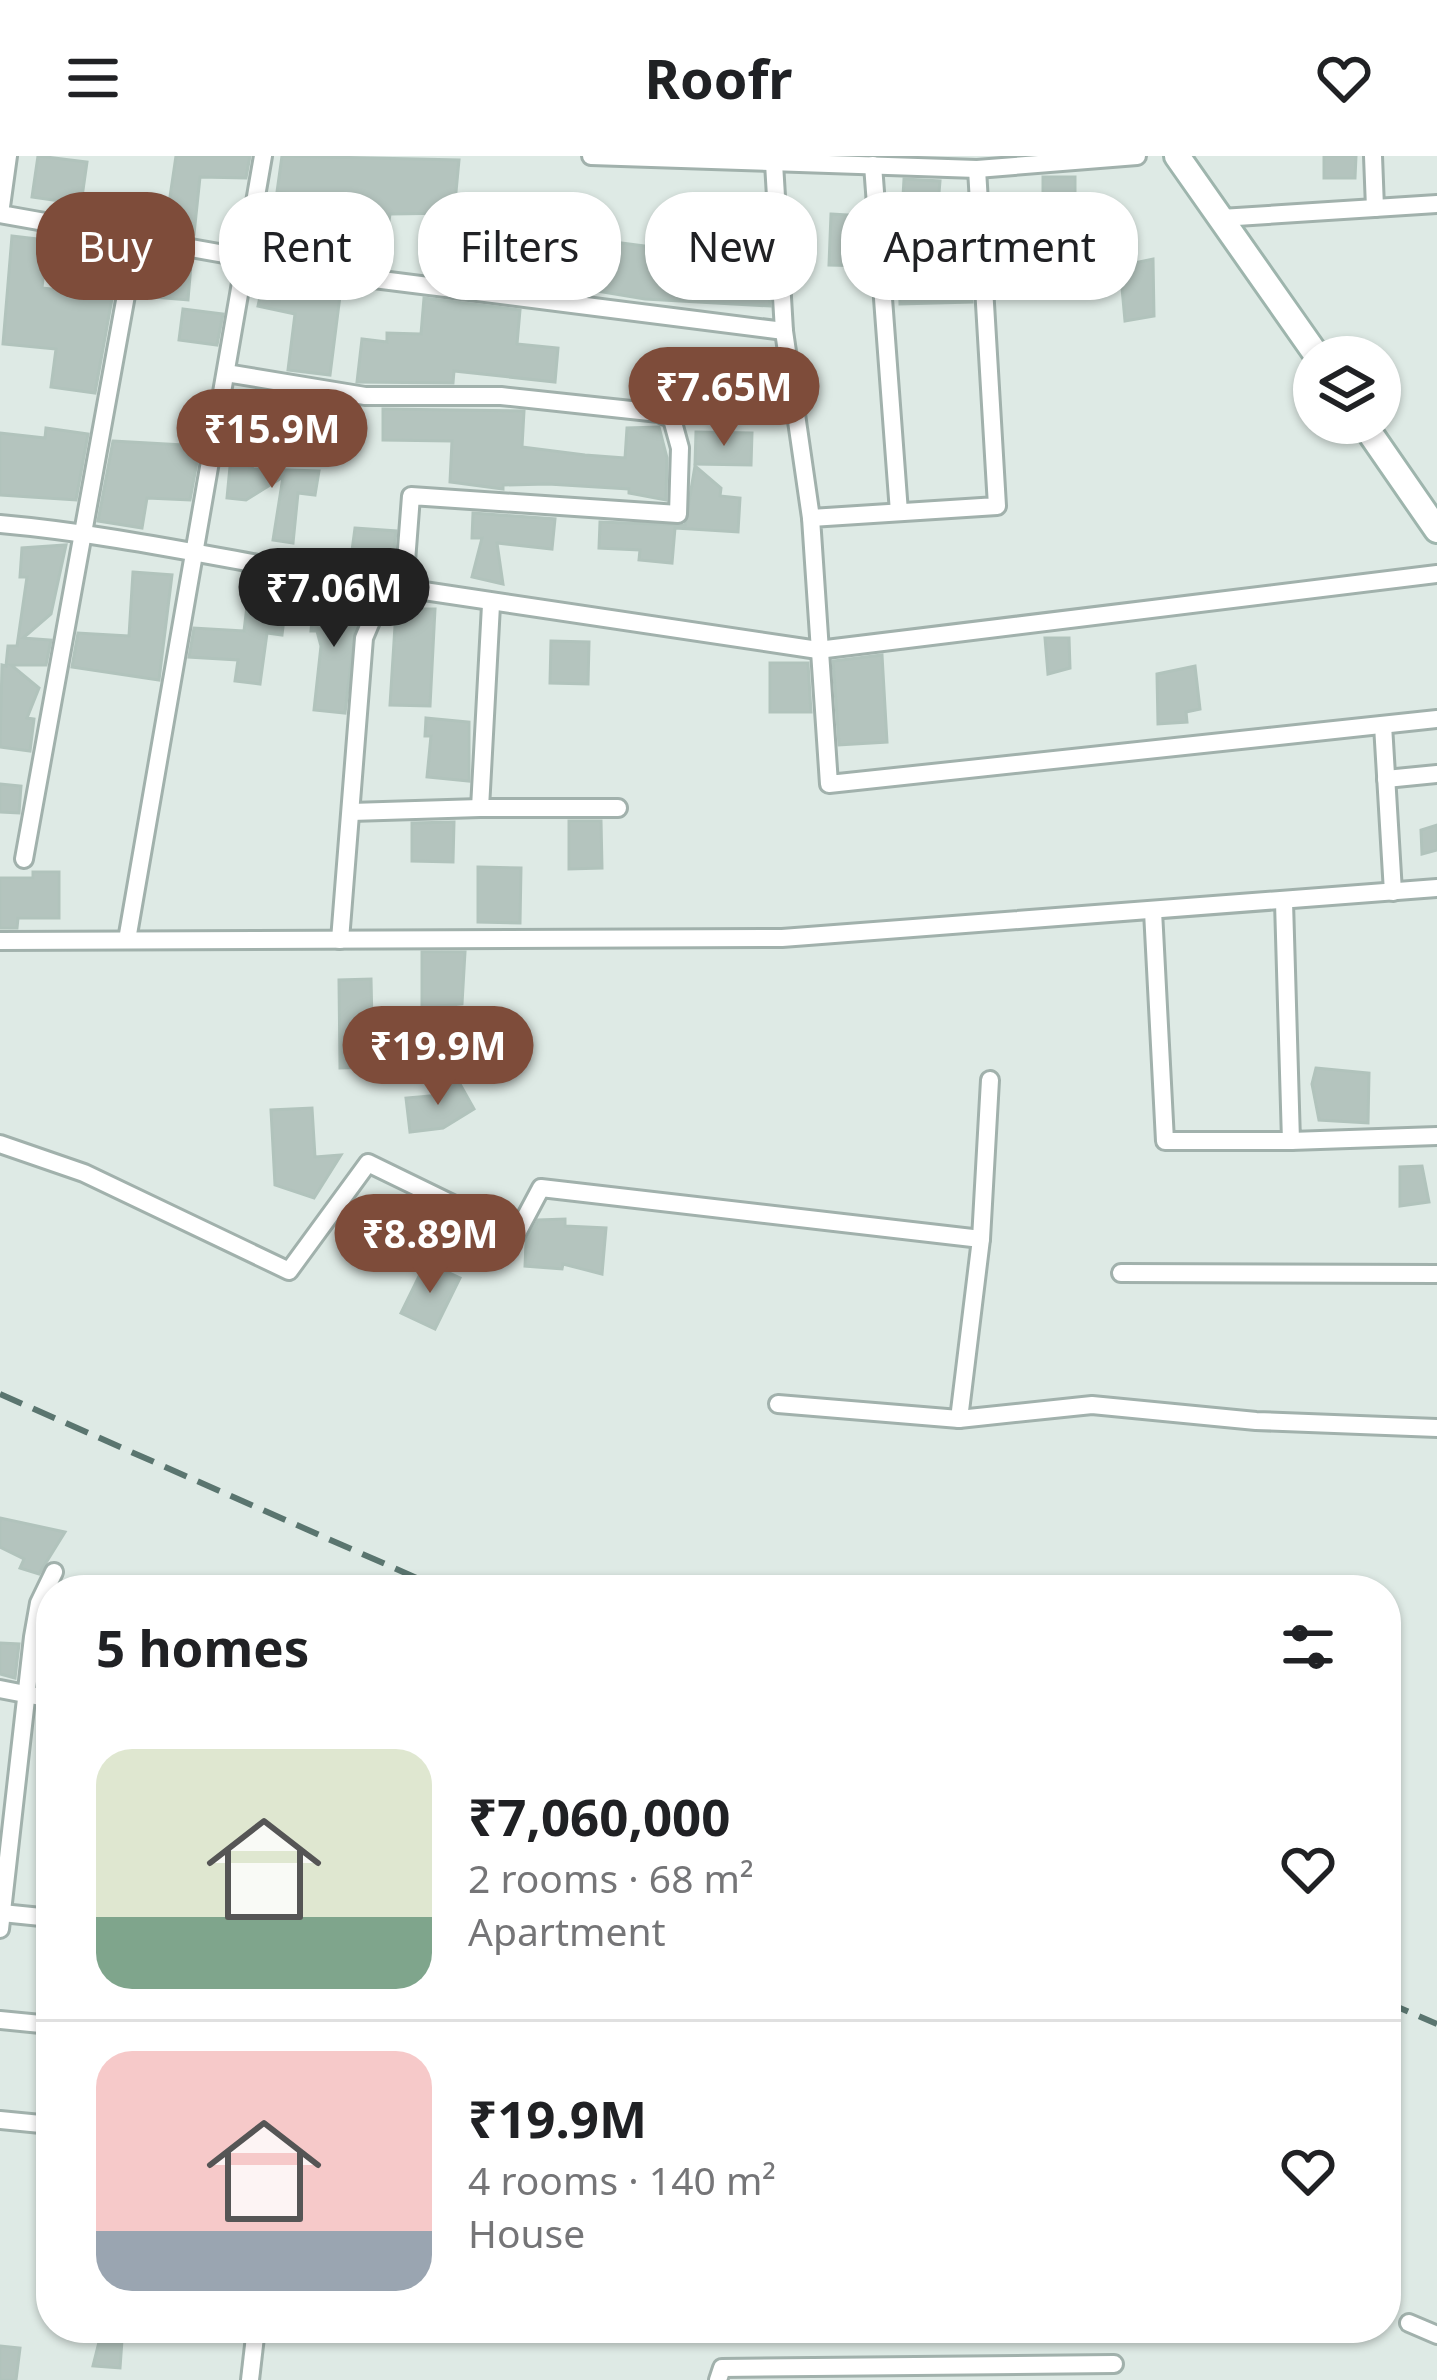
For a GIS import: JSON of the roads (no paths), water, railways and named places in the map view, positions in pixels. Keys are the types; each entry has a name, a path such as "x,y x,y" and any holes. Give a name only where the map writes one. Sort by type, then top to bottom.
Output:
{"street":[{"path":"8,156 0,214 36,221"},
{"path":"256,192 262,156"},
{"path":"590,156 977,170 1137,156"},
{"path":"1177,156 1303,336"},
{"path":"1373,156 1376,208"},
{"path":"774,163 784,331 811,518 829,784 1437,719"},
{"path":"873,165 899,512"},
{"path":"811,518 997,506 977,170"},
{"path":"1221,218 1437,204"},
{"path":"394,279 784,331"},
{"path":"24,859 125,300"},
{"path":"127,940 239,300"},
{"path":"226,373 365,396 501,396 673,419 680,448 678,514 411,496 395,587 364,638 340,940"},
{"path":"1378,444 1437,530"},
{"path":"0,524 82,532 491,605 818,650 1437,574"},
{"path":"480,808 491,605"},
{"path":"1383,724 1393,892"},
{"path":"1387,779 1437,774"},
{"path":"351,812 618,808"},
{"path":"0,940 782,938 1437,888"},
{"path":"1284,902 1291,1141"},
{"path":"1153,911 1166,1141 1437,1136"},
{"path":"959,1419 981,1240 990,1080"},
{"path":"0,1144 84,1173 290,1270 368,1163 516,1235 541,1188 981,1240"},
{"path":"1121,1273 1437,1274"},
{"path":"778,1404 959,1419 1093,1405 1256,1421 1437,1428"},
{"path":"36,1624 1,1921 36,1919"},
{"path":"0,1690 36,1697"},
{"path":"0,2020 36,2024"},
{"path":"0,2120 36,2124"},
{"path":"1408,2323 1437,2335"},
{"path":"250,2380 254,2343"},
{"path":"718,2380 722,2368 1114,2364"}],"railway":[{"path":"0,1394 410,1575"},
{"path":"1401,2008 1437,2024"}]}
